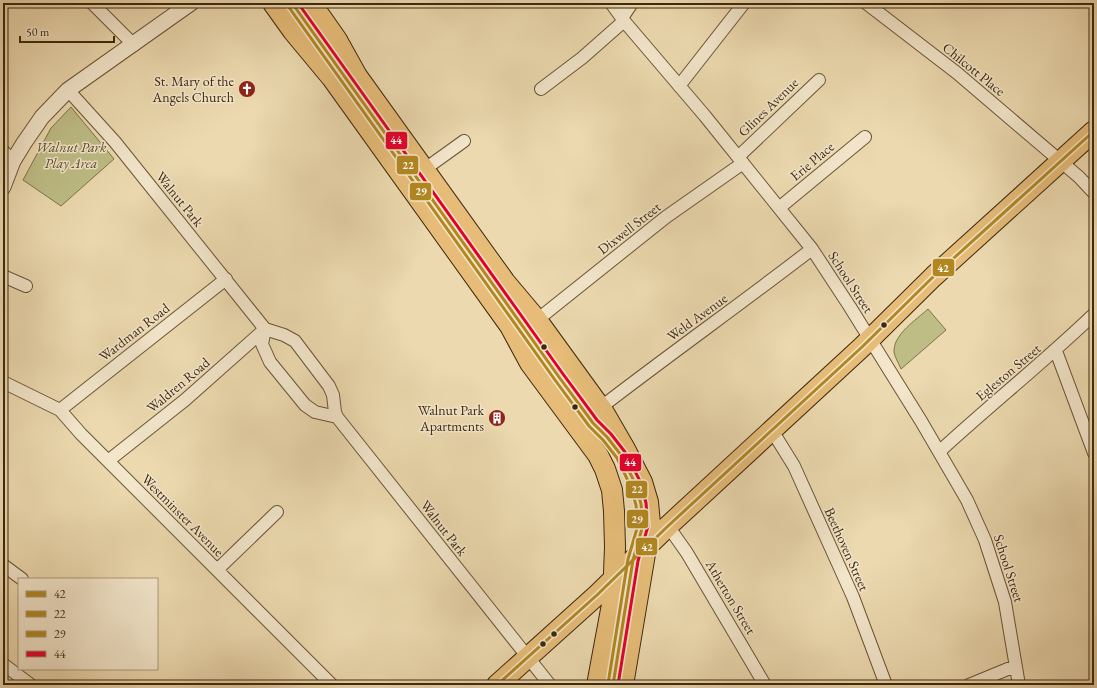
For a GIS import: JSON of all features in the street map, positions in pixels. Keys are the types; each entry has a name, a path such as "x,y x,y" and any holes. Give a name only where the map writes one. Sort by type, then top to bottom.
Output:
{"main road":[{"path":"273,3 293,31 332,78 350,103 510,326 530,363 598,455 609,480 614,503 615,547 612,604 597,685"},
{"path":"311,3 337,40 357,76 505,282 537,320 600,408 625,449 639,477 646,493 650,513 650,527 623,685"},
{"path":"497,685 614,578 771,429 870,339 924,286 1094,131"}],"street":[{"path":"92,3 134,45"},
{"path":"3,187 8,156 68,90 134,45 191,3"},
{"name":"School Street","path":"611,3 812,249 896,379 940,451 967,500 985,540 994,566 1005,602 1019,685"},
{"path":"541,89 582,58 623,19 632,3"},
{"path":"679,86 744,3"},
{"name":"Chilcott Place","path":"866,3 957,73 1079,177 1094,193"},
{"name":"Glines Avenue","path":"740,160 819,80"},
{"name":"Walnut Park","path":"68,90 116,142 265,329 284,334 295,341 329,386 333,395 337,417 550,685"},
{"name":"Erie Place","path":"780,208 865,137"},
{"path":"425,169 464,141"},
{"name":"Dixwell Street","path":"537,320 740,160"},
{"name":"Weld Avenue","path":"600,408 648,371 736,308 812,249"},
{"path":"3,276 26,286"},
{"name":"Wardman Road","path":"60,410 226,279"},
{"name":"Egleston Street","path":"940,451 1020,380 1056,351 1094,314"},
{"path":"265,329 262,344 270,362 305,405 315,412 337,417"},
{"name":"Waldren Road","path":"108,461 184,400 265,329"},
{"path":"1056,351 1094,453"},
{"name":"Westminster Avenue","path":"3,382 60,410 81,434 332,685"},
{"name":"Beethoven Street","path":"771,429 794,466 853,597 886,685"},
{"path":"217,570 277,512"},
{"name":"Atherton Street","path":"668,526 691,559 765,685"},
{"path":"3,565 21,578"},
{"path":"3,664 31,685"},
{"path":"969,685 1015,666"}],"green space":[{"name":"Walnut Park Play Area","path":"71,107 114,159 61,206 23,180 51,128"},
{"path":"928,309 946,330 901,369 894,353 895,345 906,328"}],"transit line":[{"name":"22","path":"292,3 559,377 593,423 607,437 621,455 635,483 641,504 643,525 633,560 613,685"},
{"name":"44","path":"298,3 563,374 597,420 611,434 625,452 640,481 646,503 648,526 638,561 618,685"},
{"name":"29","path":"288,6 555,380 589,426 603,440 617,458 630,485 636,505 638,525 628,559 608,684"},
{"name":"42","path":"497,685 597,595 668,526 862,347 934,276 1094,131"}],"place":[{"name":"St. Mary of the Angels Church","path":"247,89"},
{"name":"Walnut Park Apartments","path":"497,418"}]}
